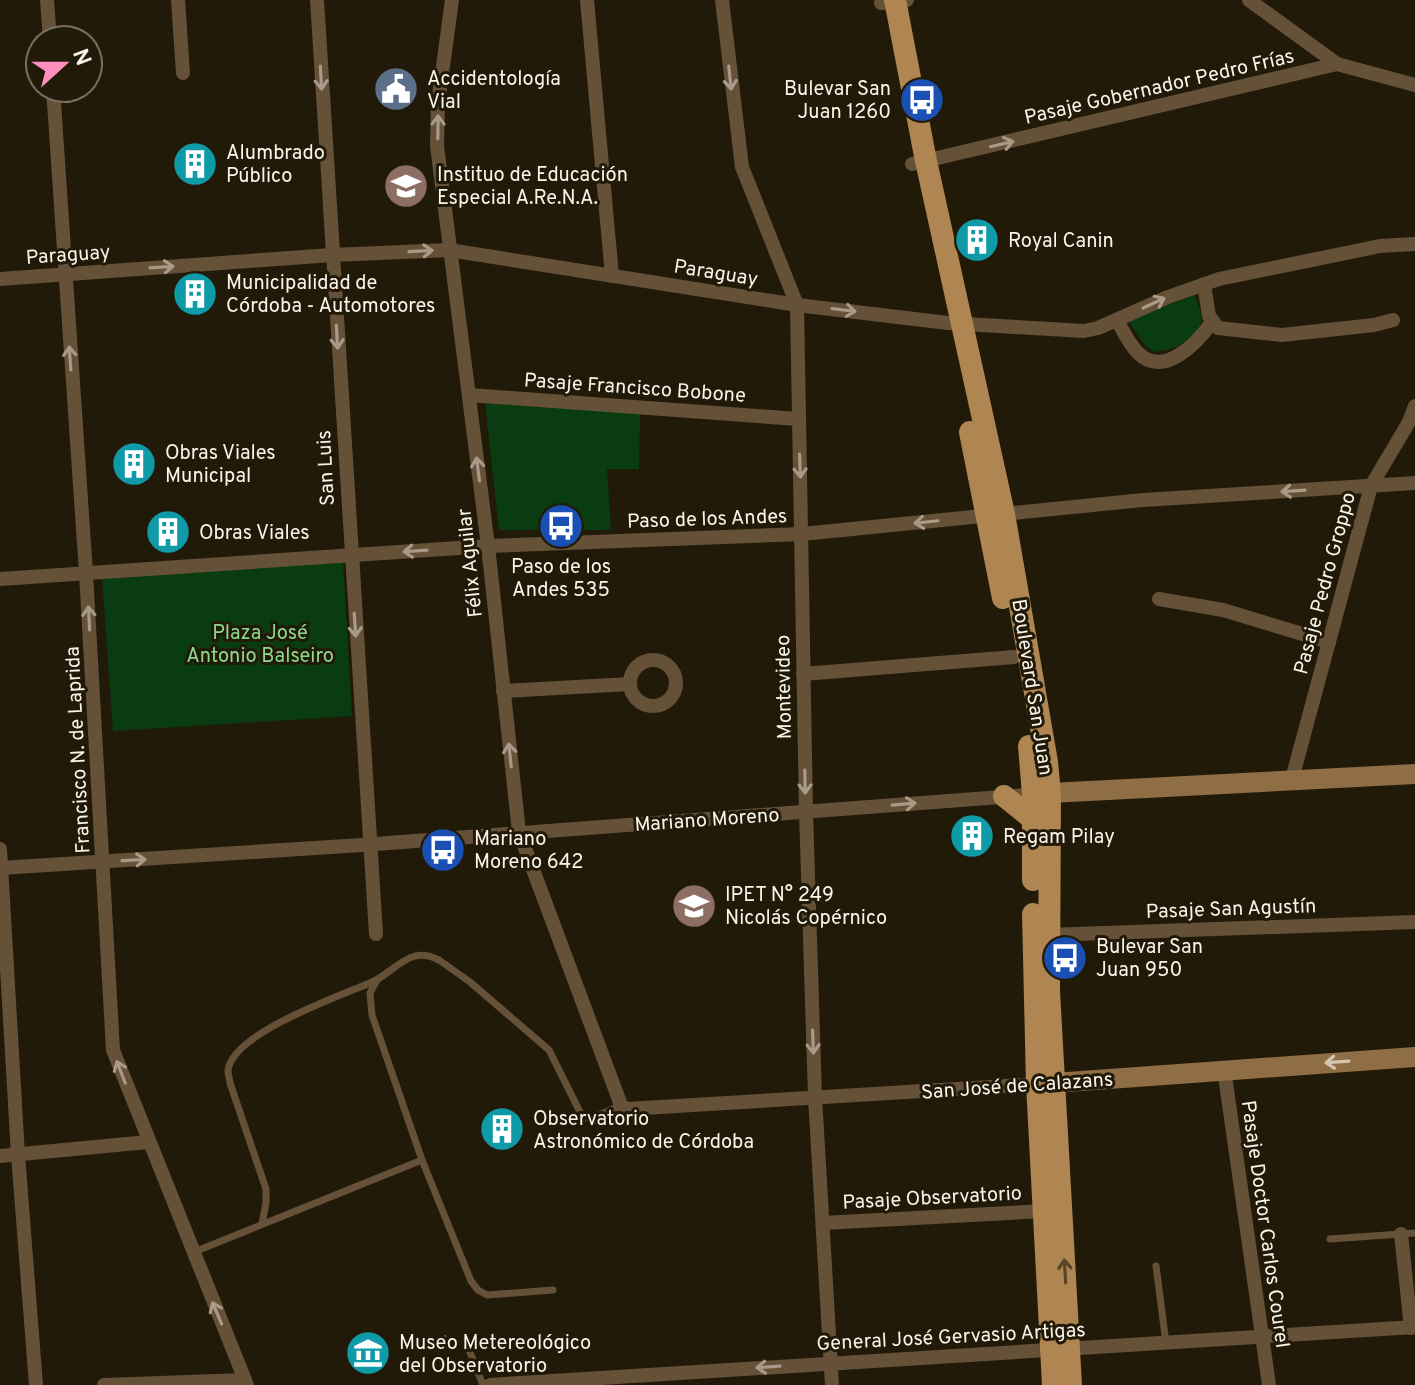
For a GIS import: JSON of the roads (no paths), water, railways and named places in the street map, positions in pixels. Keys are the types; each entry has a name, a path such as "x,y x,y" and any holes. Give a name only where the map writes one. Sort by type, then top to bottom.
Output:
{"main road":[{"name":"Boulevard San Juan","path":"892,1 919,163 1047,762 1034,820 1033,955 1045,1084 1060,1349 1053,1385"},
{"name":"Boulevard San Juan","path":"996,515 1014,657 1032,765 1042,794 1048,935 1044,1211 1060,1349 1071,1385"},
{"path":"1004,796 1034,820"}],"street":[{"path":"47,0 49,24"},
{"path":"178,0 183,73"},
{"name":"San Luis","path":"317,0 376,934"},
{"name":"Félix Aguilar","path":"452,0 437,124 449,250 488,546 519,832 621,1105"},
{"path":"587,0 612,276"},
{"name":"Montevideo","path":"722,0 742,167 797,305 806,812 815,1097 832,1385"},
{"path":"1249,0 1337,64"},
{"name":"Pasaje Gobernador Pedro Frías","path":"919,163 1337,64 1415,85"},
{"name":"Francisco N. de Laprida","path":"54,104 86,573 113,1050 246,1382"},
{"name":"Paraguay","path":"0,279 332,255 449,250 797,305 955,323 1084,331 1204,284 1380,246 1415,244"},
{"path":"1204,284 1212,322 1218,328 1282,335 1374,325 1393,320"},
{"path":"1117,320 1139,353 1157,361 1186,351 1212,322"},
{"name":"Pasaje Francisco Bobone","path":"469,395 798,419"},
{"name":"Pasaje Pedro Groppo","path":"1292,779 1371,486 1409,422 1415,406"},
{"name":"Paso de los Andes","path":"0,579 488,546 802,534 1143,500 1415,483"},
{"path":"1159,599 1223,610 1329,642"},
{"path":"803,674 1014,657"},
{"path":"503,691 630,684"},
{"name":"Mariano Moreno","path":"1,868 370,845 1004,796 1415,774"},
{"path":"0,849 18,1155 36,1385"},
{"name":"Pasaje San Agustín","path":"1048,935 1415,922"},
{"name":"San José de Calazans","path":"621,1105 627,1109 1045,1084 1415,1057"},
{"name":"Pasaje Doctor Carlos Courel","path":"1224,1069 1269,1385"},
{"path":"0,1156 148,1142"},
{"name":"Pasaje Observatorio","path":"823,1223 1044,1211"},
{"path":"1408,1233 1413,1328"},
{"name":"General José Gervasio Artigas","path":"490,1385 1413,1328"},
{"path":"104,1385 246,1382"}],"lane":[{"path":"262,1224 266,1189 230,1083 228,1070 233,1059 262,1031 377,980 398,963 417,955 439,960 549,1050 585,1118 621,1105"},
{"path":"377,980 370,993 372,1015 422,1160 471,1281 487,1295 553,1290"},
{"path":"192,1253 422,1160"},
{"path":"1330,1239 1408,1233"},
{"path":"1156,1266 1166,1343"},
{"path":"466,1342 483,1385"}],"place":[{"name":"Accidentología Vial","path":"396,89"},
{"name":"Bulevar San Juan 1260","path":"922,100"},
{"name":"Alumbrado Público","path":"195,164"},
{"name":"Instituo de Educación Especial A.Re.N.A.","path":"406,186"},
{"name":"Royal Canin","path":"977,240"},
{"name":"Municipalidad de Córdoba - Automotores","path":"195,294"},
{"name":"Obras Viales Municipal","path":"134,464"},
{"name":"Paso de los Andes 535","path":"561,526"},
{"name":"Obras Viales","path":"168,532"},
{"name":"Regam Pilay","path":"972,836"},
{"name":"Mariano Moreno 642","path":"443,850"},
{"name":"IPET N° 249 Nicolás Copérnico","path":"694,906"},
{"name":"Bulevar San Juan 950","path":"1065,958"},
{"name":"Observatorio Astronómico de Córdoba","path":"502,1129"},
{"name":"Museo Metereológico del Observatorio","path":"368,1353"}],"park label":[{"name":"Plaza José Antonio Balseiro","path":"260,644"}]}
